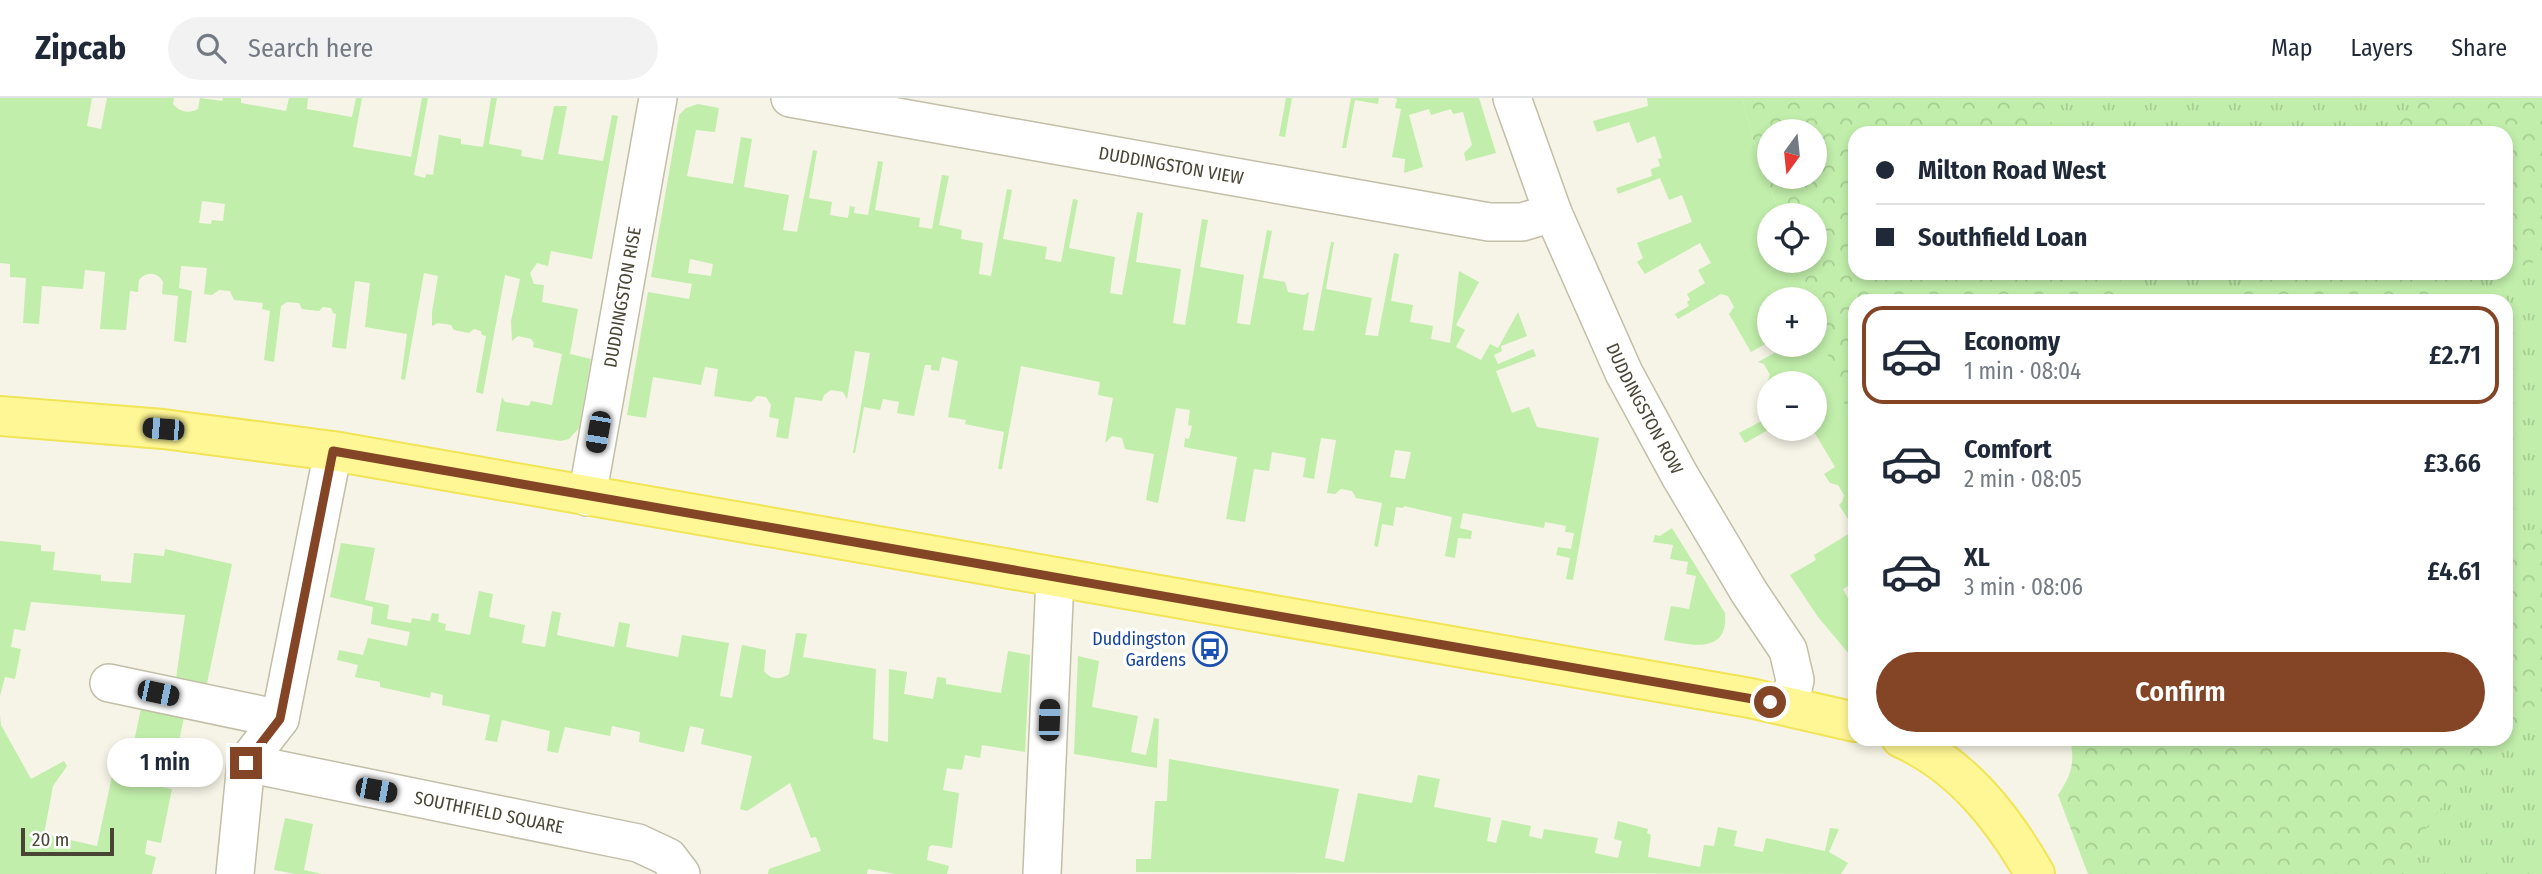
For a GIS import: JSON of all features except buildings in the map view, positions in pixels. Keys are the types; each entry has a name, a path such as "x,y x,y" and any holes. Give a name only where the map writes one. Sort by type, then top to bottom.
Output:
{"main road":[{"path":"0,416 174,430 333,451 1790,706 1848,720"},
{"path":"1915,746 1939,760 1982,797 2003,822 2035,874"}],"street":[{"name":"DUDDINGSTON RISE","path":"587,497 658,98"},
{"name":"DUDDINGSTON VIEW","path":"790,98 1489,222 1522,222 1553,214"},
{"name":"DUDDINGSTON ROW","path":"1512,98 1553,214 1624,373 1680,476 1749,592 1788,650 1795,680 1790,706"},
{"path":"235,874 246,763 280,719 333,451"},
{"path":"1042,874 1055,578"},
{"path":"109,683 280,719"},
{"name":"SOUTHFIELD SQUARE","path":"246,763 638,843 668,857 681,874"}],"green space":[{"path":"0,98 92,98 87,126 101,129 107,98 174,98 173,104 176,107 188,112 198,109 200,98 222,101 223,98 241,98 241,103 286,111 289,98 308,98 307,109 352,117 356,98 362,98 353,147 411,157 422,98 428,98 414,175 425,178 426,174 433,175 439,135 461,139 461,144 483,147 491,98 497,98 489,144 522,150 521,156 543,160 554,106 567,106 558,154 603,161 612,115 618,116 592,259 551,251 548,266 537,263 530,273 534,284 544,285 542,302 578,309 570,354 591,359 579,428 569,439 561,441 496,431 502,397 505,402 529,406 531,401 552,405 562,354 533,347 531,339 518,336 512,341 511,321 520,279 505,275 483,394 476,392 486,336 474,329 469,333 454,330 451,325 438,323 432,326 438,276 424,273 405,380 401,379 407,334 365,327 370,283 355,281 346,349 332,347 336,314 331,308 323,307 319,311 302,309 299,303 287,302 281,306 274,362 264,360 270,311 262,309 263,303 234,300 230,291 219,290 212,295 204,294 207,268 181,266 179,288 192,291 186,343 174,341 178,296 162,294 163,282 155,275 142,277 139,280 138,292 130,291 126,330 100,329 105,272 85,270 83,289 42,286 39,324 23,323 26,278 10,277 10,264 0,263","holes":["202,201 225,204 223,221 199,223"]},
{"path":"1286,98 1292,98 1285,137 1279,136"},
{"path":"1351,98 1379,98 1378,104 1355,100 1346,148 1342,148"},
{"path":"1394,98 1479,98 1496,153 1466,161 1464,153 1472,145 1463,112 1453,114 1451,109 1431,115 1429,109 1409,115 1423,167 1404,173 1405,159 1392,157 1401,109 1395,108 1397,99"},
{"path":"1647,98 1742,98 1757,150 1757,189 1771,189 1776,203 1757,203 1757,273 1799,273 1804,287 1757,287 1757,349 1751,352 1729,314 1734,307 1728,296 1721,294 1678,319 1675,314 1689,306 1687,294 1705,283 1698,270 1711,263 1700,243 1645,274 1637,262 1643,258 1637,243 1692,222 1682,195 1669,200 1660,178 1618,194 1616,188 1652,176 1651,169 1660,166 1658,159 1662,158 1655,136 1637,143 1629,122 1597,132 1593,121 1648,106"},
{"path":"1742,98 2041,98 2052,126 1848,126 1848,280 2120,280 2127,294 1848,294 1848,416 1827,354 1827,287 1804,287 1799,273 1827,273 1827,203 1776,203 1771,189 1827,189 1827,119 1757,119 1757,150"},
{"path":"1750,98 2542,98 2542,874 2088,874 2079,746 2513,746 2513,294 1848,294 1848,299 1827,299 1827,287 1815,287 1815,273 1827,273 1827,203 1815,203 1815,189 1827,189 1827,119 1762,119"},
{"path":"2424,98 2542,98 2542,259 2513,269 2513,126 2397,126"},
{"path":"698,104 719,108 715,132 696,130 687,176 733,184 741,137 752,139 744,187 789,195 783,230 797,232 813,150 817,151 809,198 832,202 830,215 848,218 850,206 855,207 854,213 868,215 878,161 883,162 875,210 920,218 919,227 932,229 942,175 949,176 939,225 962,230 961,239 983,243 979,274 991,276 1007,189 1012,190 1003,239 1047,247 1045,259 1061,262 1073,199 1078,200 1069,248 1115,257 1110,293 1122,295 1137,212 1143,213 1136,262 1181,269 1173,323 1185,325 1202,219 1208,220 1200,267 1244,275 1237,323 1250,325 1267,230 1272,231 1263,278 1285,282 1288,292 1304,295 1309,292 1303,330 1314,331 1331,242 1334,242 1326,289 1372,298 1365,335 1378,336 1394,253 1399,254 1391,301 1413,305 1410,322 1433,326 1431,339 1450,343 1459,271 1479,282 1456,325 1465,330 1456,347 1481,360 1490,344 1498,348 1518,312 1527,336 1501,346 1502,351 1494,355 1498,364 1533,349 1536,356 1496,371 1512,413 1529,407 1537,427 1599,438 1573,580 1566,579 1570,558 1556,555 1558,547 1571,549 1574,533 1565,532 1566,526 1545,522 1544,528 1463,513 1460,528 1472,531 1471,539 1458,538 1455,558 1445,556 1452,517 1404,506 1396,507 1393,526 1382,524 1378,547 1374,546 1382,503 1356,498 1352,491 1341,489 1335,494 1327,493 1336,440 1321,438 1314,479 1303,477 1306,458 1272,452 1269,471 1254,469 1245,522 1226,519 1237,457 1184,447 1185,438 1189,439 1192,426 1188,425 1190,410 1176,408 1158,503 1146,500 1154,454 1125,449 1122,438 1112,436 1105,443 1113,398 1098,395 1100,382 1021,366 1002,469 998,469 1004,432 965,424 966,420 948,417 958,361 942,357 939,371 931,370 931,365 925,365 914,416 897,413 899,402 883,399 880,410 864,407 855,453 870,353 855,351 847,399 843,392 831,390 824,395 822,401 795,397 788,439 776,437 779,419 769,417 771,405 766,397 757,396 751,402 714,396 718,369 705,367 701,385 653,377 646,418 627,415 648,292 689,299 692,284 651,277 679,115 686,108","holes":["690,259 713,264 711,276 688,273","1395,450 1411,452 1405,479 1390,477"]},
{"path":"2246,280 2482,280 2440,294 2231,294"},
{"path":"1827,353 1848,415 1848,519 1839,505 1844,495 1838,485 1830,483 1824,474 1835,467 1820,441 1827,441 1827,371 1768,371 1764,364 1758,362 1767,357 1827,357"},
{"path":"1757,423 1757,436 1745,443 1739,433"},
{"path":"2542,527 2542,699 2513,727 2513,535"},
{"path":"1672,528 1725,613 1725,626 1721,636 1706,644 1664,640 1671,606 1689,609 1696,576 1686,574 1688,562 1670,559 1673,545 1653,542 1655,535 1660,536"},
{"path":"1848,534 1848,586 1843,589 1848,599 1848,653 1818,617 1790,575 1816,560 1814,555"},
{"path":"0,541 41,545 41,551 55,552 53,570 101,575 101,581 131,583 134,553 164,556 165,549 232,564 205,693 175,686 185,615 31,602 25,631 14,629 11,647 21,649 15,679 5,677 0,696"},
{"path":"341,543 375,548 365,600 389,605 387,619 411,623 412,618 430,621 432,613 439,614 438,622 446,624 445,630 470,635 479,591 493,594 489,617 525,625 522,643 545,647 552,611 561,613 557,635 614,647 619,622 630,624 626,647 678,657 682,635 729,643 720,696 732,698 742,645 766,650 764,671 779,678 789,674 796,633 807,634 803,657 876,669 873,739 888,742 889,669 907,672 904,694 933,699 937,677 946,678 946,684 1001,693 1008,651 1030,655 1025,752 982,745 980,758 965,755 962,770 947,768 943,790 959,793 952,848 932,845 929,847 927,860 949,866 947,874 895,874 868,869 867,874 768,874 769,869 821,851 816,837 811,838 790,783 747,811 740,809 752,756 701,744 704,729 690,726 682,752 639,742 640,732 612,726 610,736 565,727 558,753 547,751 550,731 502,720 497,742 485,740 490,715 442,705 443,695 431,692 430,698 380,687 380,682 355,677 358,665 337,660 339,650 363,655 368,638 407,646 410,632 371,624 373,607 330,597"},
{"path":"1078,656 1099,661 1092,707 1138,716 1131,752 1146,755 1154,718 1159,719 1157,768 1074,754"},
{"path":"142,704 185,712 172,775 160,773 157,786 172,789 161,843 147,840 145,854 156,857 152,874 0,874 0,715 1,725 31,779 64,761 67,766 53,786 44,834 97,846 115,762 129,765"},
{"path":"2071,746 2495,746 2464,776 2393,874 2088,874 2058,795 2071,768"},
{"path":"1169,759 1339,789 1325,858 1344,862 1358,793 1412,803 1418,775 1440,779 1434,807 1491,818 1487,841 1496,843 1502,820 1531,826 1529,836 1542,839 1544,829 1598,838 1595,853 1618,858 1622,841 1614,839 1618,821 1648,829 1647,833 1651,835 1648,857 1700,867 1704,845 1714,846 1718,827 1737,831 1734,846 1763,852 1766,838 1825,851 1830,828 1839,829 1829,852 1848,863 1841,874 1136,872 1136,859 1151,859 1155,801 1167,801"},
{"path":"285,818 313,824 304,870 322,874 295,874 274,870"}],"place":[{"name":"Duddingston Gardens","path":"1210,649"}],"route":[{"path":"246,763 280,719 333,451 1770,702"}]}
